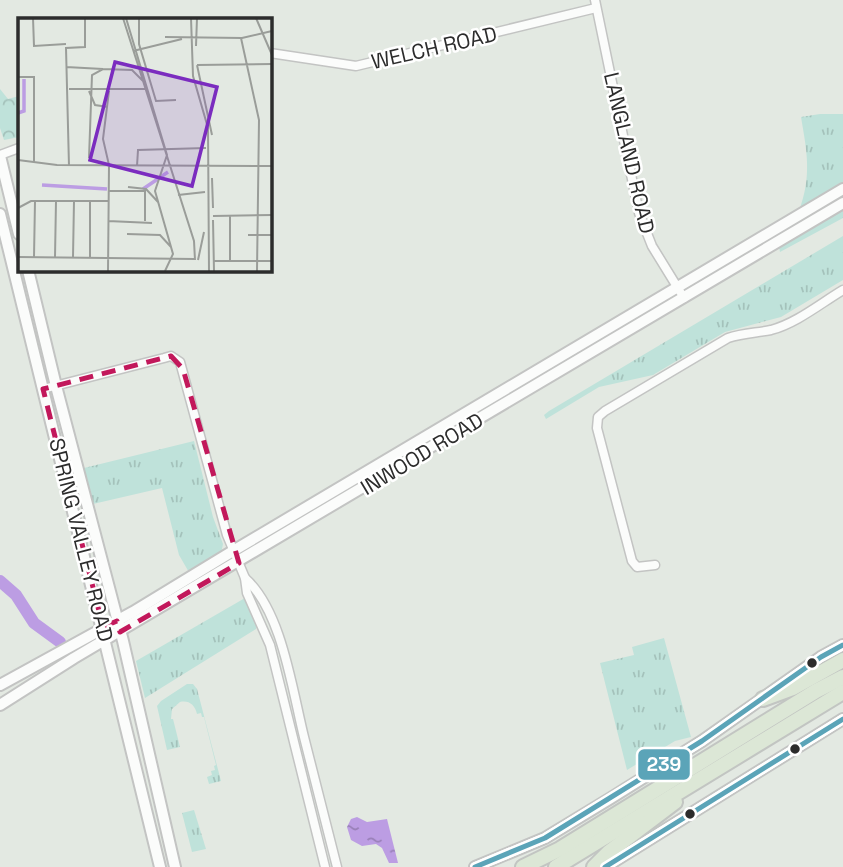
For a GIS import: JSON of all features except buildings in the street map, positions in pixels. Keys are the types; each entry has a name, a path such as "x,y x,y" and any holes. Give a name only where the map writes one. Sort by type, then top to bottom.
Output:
{"highway":[{"path":"763,699 793,688 843,660"},
{"path":"523,867 560,849 843,677"},
{"path":"556,867 843,692"},
{"path":"594,867 709,772"}],"main road":[{"path":"0,155 18,230"},
{"name":"INWOOD ROAD","path":"0,685 103,627 119,626 239,563 557,373 843,189"},
{"name":"INWOOD ROAD","path":"0,705 106,640 119,626 233,551 551,363 843,203"},
{"name":"SPRING VALLEY ROAD","path":"0,214 160,867"},
{"name":"SPRING VALLEY ROAD","path":"28,271 119,626 175,867"},
{"path":"551,363 557,373"},
{"path":"379,465 386,475"},
{"path":"65,476 79,473"},
{"path":"475,867 545,838 684,752 794,675 843,645"},
{"path":"118,691 125,696 128,705 136,706"},
{"path":"605,867 843,719"},
{"path":"125,720 134,724 148,755"}],"street":[{"name":"WELCH ROAD","path":"271,53 356,65 596,4"},
{"name":"LANGLAND ROAD","path":"596,4 639,213 652,246 681,293"},
{"path":"0,155 18,148"},
{"path":"656,565 637,567 632,561 597,428 598,418 605,411 728,338 787,324 843,290"},
{"path":"43,389 164,358 177,358 183,369 227,535 245,578 247,593 270,645 325,867"},
{"path":"245,578 257,588 279,638 337,867"}],"highlighted area":[{"path":"171,356 183,369 239,563 120,632 117,621 103,627 43,389"}],"green space":[{"path":"0,89 8,99 18,96 18,137 4,140 0,128"},
{"path":"843,114 843,186 799,211 807,175 801,117"},
{"path":"843,209 843,218 780,252 779,247"},
{"path":"843,236 843,280 781,317 725,332 653,375 599,387 546,419 544,415 549,411"},
{"path":"194,441 213,517 223,544 221,554 190,574 179,555 162,488 93,504 84,468"},
{"path":"245,598 257,624 256,629 145,698 136,661"},
{"path":"664,638 691,737 675,741 627,770 600,663 634,655 632,647"},
{"path":"187,684 193,684 197,689 221,781 209,784 207,777 212,775 211,771 215,770 216,765 204,717 201,713 197,714 189,703 180,702 172,709 171,719 180,747 167,750 157,706"},
{"path":"194,810 206,849 192,852 182,813"}],"water":[{"path":"357,817 367,822 387,819 398,863 389,863 382,848 376,844 362,846 351,840 347,827 351,819"}],"waterway":[{"path":"0,581 16,595 34,623 60,642"}],"transit line":[{"name":"239","path":"475,867 545,838 702,741 821,657 843,645"},
{"name":"239","path":"605,867 843,719"}]}
